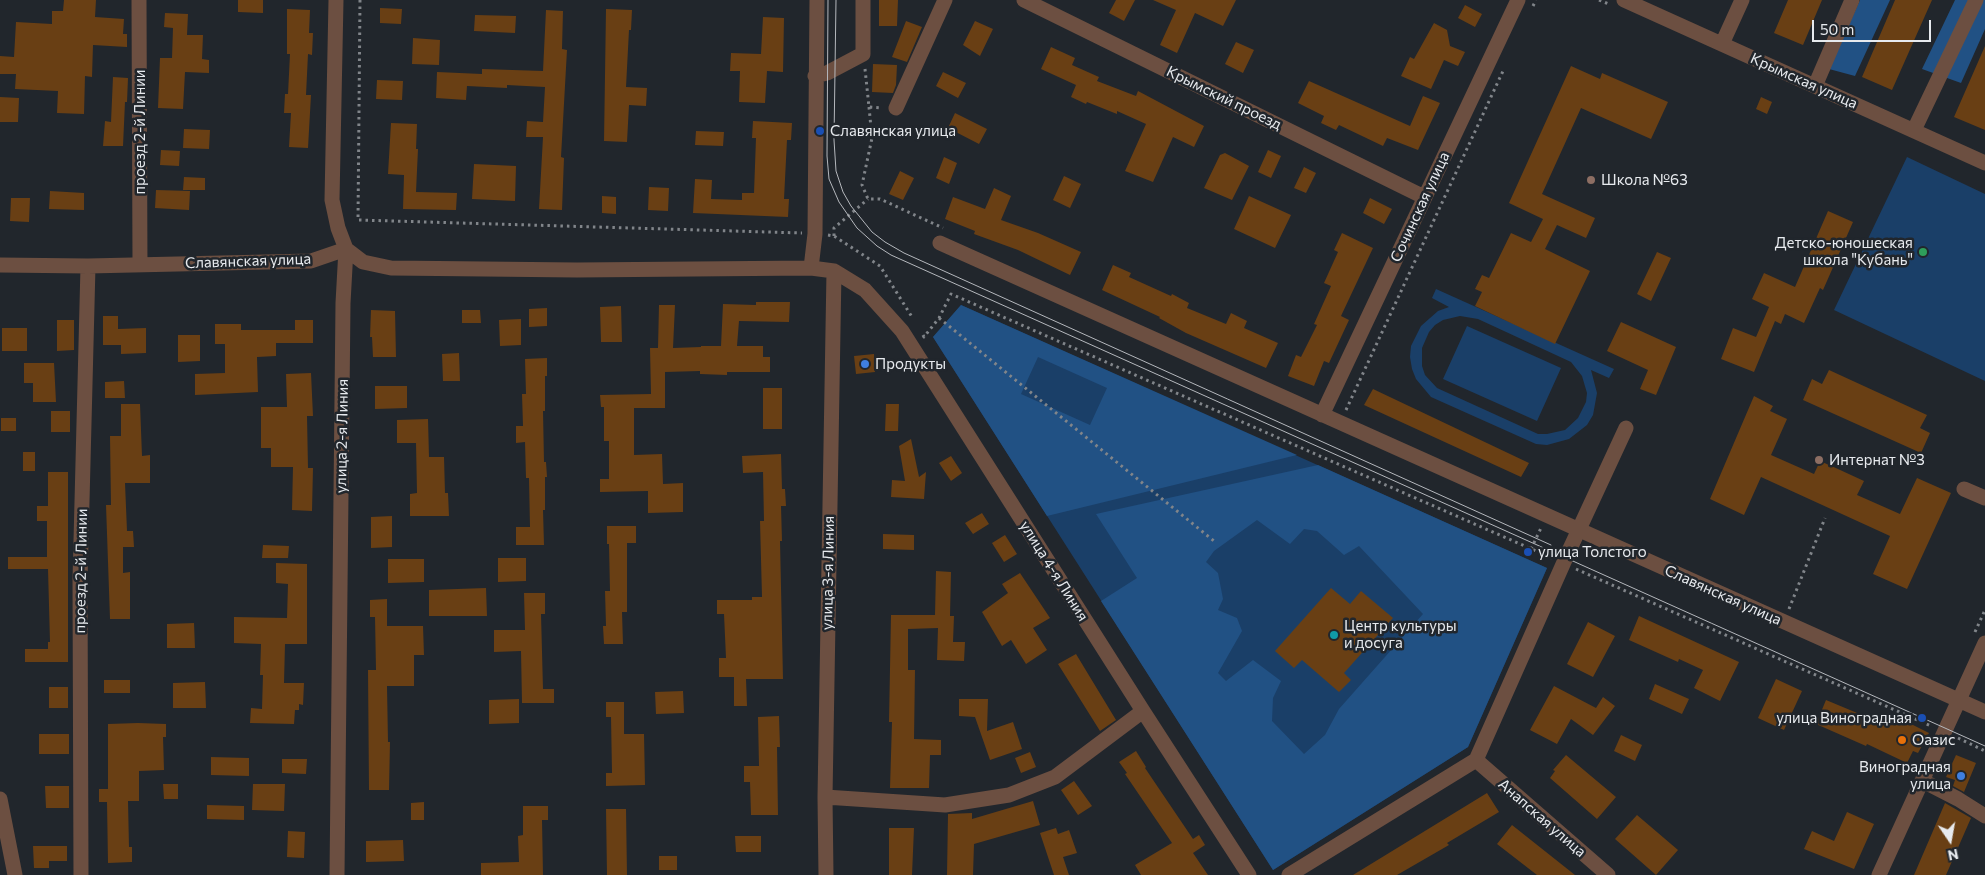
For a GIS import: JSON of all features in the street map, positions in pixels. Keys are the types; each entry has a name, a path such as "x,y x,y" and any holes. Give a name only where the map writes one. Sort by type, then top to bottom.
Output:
{"street":[{"name":"проезд 2-й Линии","path":"139,0 140,264"},
{"name":"улица 2-я Линия","path":"336,0 332,200 338,228 346,249 343,303 337,875"},
{"path":"811,268 815,234 817,0"},
{"path":"815,76 827,73 863,54 863,0"},
{"path":"896,108 945,0"},
{"name":"Крымский проезд","path":"1024,0 1424,197"},
{"name":"Сочинская улица","path":"1322,415 1518,0"},
{"name":"Крымская улица","path":"1624,0 1985,163"},
{"path":"1722,44 1742,0"},
{"path":"1815,86 1852,0"},
{"path":"1914,130 1976,0"},
{"name":"Славянская улица","path":"942,236 1322,415 1985,712"},
{"name":"Славянская улица","path":"0,265 88,266 311,261 346,249"},
{"path":"346,249 363,262 391,268 568,270 811,268 840,274"},
{"name":"проезд 2-й Линии","path":"81,875 80,580 88,266"},
{"name":"улица 4-я Линия","path":"840,274 866,290 902,331 1249,875"},
{"name":"улица 3-я Линия","path":"826,875 825,797 840,274"},
{"path":"1289,875 1476,760 1578,530 1626,428"},
{"path":"1964,489 1985,498"},
{"path":"1879,875 1960,702 1979,639"},
{"path":"825,797 945,805 1009,795 1055,777 1143,711"},
{"name":"Анапская улица","path":"1476,760 1608,875"},
{"path":"1922,782 1958,799 1985,816"},
{"path":"0,799 15,875"}],"path":[{"path":"360,0 358,220 834,236 880,266 915,323"},
{"path":"1532,9 1536,0"},
{"path":"863,54 872,138 862,185 868,198"},
{"path":"1344,414 1507,63"},
{"path":"869,108 896,108"},
{"path":"834,236 834,228 868,198 880,199 942,236"},
{"path":"920,330 924,337 939,318 951,294 1985,750"},
{"path":"939,318 1214,540"},
{"path":"1787,614 1825,518"},
{"path":"1979,639 1985,610"}],"shaded area":[{"path":"1860,0 1890,0 1855,76 1829,69"},
{"path":"1955,0 1985,0 1985,29 1961,83 1922,69"},
{"name":"Детско-юношеская школа \"Кубань\"","path":"1907,157 1985,194 1985,381 1834,310"},
{"path":"1436,289 1614,369 1609,378 1591,370 1597,393 1593,415 1587,425 1569,439 1547,445 1536,444 1431,397 1416,379 1410,357 1411,346 1421,326 1438,311 1449,307 1432,298","holes":["1460,316 1478,319 1571,362 1582,376 1587,393 1586,402 1578,418 1565,430 1538,434 1437,388 1425,375 1422,366 1422,348 1429,332 1435,325 1443,320"]},
{"path":"961,305 1547,568 1468,747 1273,870 933,337"},
{"path":"961,305 1297,455 1047,516 933,337","holes":["1038,357 1107,388 1090,425 1021,394"]},
{"path":"1467,326 1561,368 1537,421 1443,379"},
{"path":"1318,465 1547,568 1468,747 1273,870 1101,601 1137,578 1096,514","holes":["1257,520 1290,544 1304,529 1317,531 1344,555 1359,546 1423,614 1339,709 1325,735 1304,754 1272,721 1273,698 1281,681 1253,660 1226,681 1218,673 1242,631 1237,618 1218,610 1223,599 1218,573 1206,562 1214,551"]}],"building":[{"path":"64,0 96,0 95,17 124,19 123,34 127,34 127,47 93,45 92,77 85,76 84,114 57,113 58,91 15,89 16,74 0,74 0,56 14,57 16,22 52,24 52,11 63,11"},
{"path":"238,0 263,0 263,13 238,12"},
{"path":"879,0 898,0 897,26 879,26"},
{"path":"1116,0 1135,0 1124,21 1109,13"},
{"path":"1153,0 1236,0 1223,26 1195,13 1177,53 1160,45 1176,10"},
{"path":"1788,0 1822,0 1803,45 1774,33"},
{"path":"1895,0 1932,0 1892,90 1862,77"},
{"path":"1465,5 1482,14 1475,27 1458,18"},
{"path":"380,8 402,9 401,24 380,23"},
{"path":"287,9 310,10 309,33 313,33 312,55 308,54 306,95 311,95 308,148 289,147 291,113 284,113 285,94 288,94 290,54 287,54"},
{"path":"606,9 632,10 626,87 647,88 646,106 629,105 627,142 604,141"},
{"path":"546,10 563,11 562,49 567,50 561,157 564,158 562,210 539,209 543,137 526,137 527,121 543,122 545,87 507,85 507,88 467,86 466,100 436,98 437,72 482,74 482,69 543,71"},
{"path":"165,13 188,14 187,35 203,35 202,59 209,60 209,73 185,72 183,109 158,108 160,58 172,58 173,28 164,27"},
{"path":"475,15 516,16 515,33 474,31"},
{"path":"763,17 784,18 783,72 767,71 765,103 739,102 740,71 730,71 731,53 761,54"},
{"path":"906,21 922,27 907,62 892,57"},
{"path":"975,21 993,29 980,56 963,45"},
{"path":"1434,23 1447,30 1450,46 1465,52 1458,66 1444,60 1431,89 1401,76 1410,57 1414,59"},
{"path":"413,38 440,40 439,65 412,64"},
{"path":"1236,42 1254,50 1243,73 1225,64"},
{"path":"1985,46 1985,130 1954,117"},
{"path":"1051,47 1075,58 1072,65 1099,77 1097,81 1136,96 1138,91 1204,126 1194,147 1173,137 1153,182 1125,171 1146,124 1117,111 1117,114 1071,97 1076,85 1041,69"},
{"path":"873,64 897,65 896,85 893,93 872,92"},
{"path":"1571,66 1600,79 1602,73 1668,102 1651,139 1581,108 1542,194 1595,218 1586,238 1557,225 1545,249 1590,271 1555,344 1475,306 1482,292 1475,289 1482,275 1489,278 1511,233 1531,242 1543,219 1509,203"},
{"path":"943,72 966,83 958,98 936,86"},
{"path":"113,77 128,78 123,146 103,146 105,121 111,122"},
{"path":"377,80 403,81 402,100 376,99"},
{"path":"1309,81 1410,126 1423,96 1440,103 1418,150 1387,138 1383,146 1339,125 1336,130 1321,123 1324,116 1298,103"},
{"path":"0,97 19,98 18,122 0,122"},
{"path":"1761,97 1772,102 1767,114 1756,109"},
{"path":"955,113 987,129 979,144 948,128"},
{"path":"753,121 792,123 791,140 787,140 784,199 789,199 788,217 693,213 695,179 712,180 711,199 742,200 742,193 754,193 756,138 752,138"},
{"path":"391,123 417,124 416,192 457,193 456,210 403,209 404,175 388,174"},
{"path":"184,129 210,130 209,149 183,148"},
{"path":"696,131 724,132 723,146 695,145"},
{"path":"161,150 180,151 179,166 160,165"},
{"path":"1268,150 1281,156 1271,178 1258,172"},
{"path":"1225,153 1249,166 1232,200 1204,188 1220,155"},
{"path":"944,157 957,163 949,184 936,178"},
{"path":"474,164 516,166 515,201 472,199"},
{"path":"1304,167 1316,173 1306,193 1294,188"},
{"path":"900,171 914,178 903,200 889,194"},
{"path":"1064,176 1081,184 1070,208 1053,200"},
{"path":"184,177 205,178 205,190 183,190"},
{"path":"649,187 669,188 668,211 648,210"},
{"path":"994,188 1011,196 1001,220 1038,233 1081,252 1070,275 1018,250 974,234 975,231 945,219 953,197 985,209"},
{"path":"156,190 190,191 189,210 155,208"},
{"path":"50,191 84,193 84,210 49,209"},
{"path":"602,196 616,197 616,214 602,213"},
{"path":"1249,196 1291,215 1275,248 1234,229"},
{"path":"11,198 30,198 29,222 10,221"},
{"path":"1370,198 1392,209 1384,224 1363,213"},
{"path":"1828,211 1853,222 1823,290 1820,288 1804,323 1785,314 1781,324 1775,321 1754,372 1721,359 1733,328 1756,337 1769,307 1752,299 1764,273 1795,287"},
{"path":"1342,233 1373,248 1341,316 1349,320 1329,363 1324,361 1314,386 1288,376 1296,355 1301,357 1317,325 1314,324 1331,286 1324,283 1338,252 1334,250"},
{"path":"1657,252 1671,258 1651,301 1637,294"},
{"path":"1113,265 1131,273 1129,277 1189,303 1187,308 1226,324 1231,313 1247,321 1244,328 1278,343 1266,368 1186,333 1160,317 1102,290"},
{"path":"756,302 790,302 789,322 739,321 737,346 763,346 763,357 770,357 770,372 727,372 727,375 700,374 700,371 665,372 665,408 634,408 634,455 662,454 663,484 683,483 683,512 648,513 648,491 600,492 600,479 609,479 609,441 604,441 604,407 601,407 600,395 651,394 650,348 658,348 659,305 675,305 673,348 721,346 723,304 756,305"},
{"path":"621,306 622,342 601,342 600,307"},
{"path":"547,308 547,326 529,327 529,309"},
{"path":"371,310 395,311 396,357 373,357 372,337 370,337"},
{"path":"462,310 480,310 481,323 462,323"},
{"path":"103,316 118,316 118,329 146,328 146,353 121,354 121,345 103,345"},
{"path":"521,319 521,345 500,346 499,320"},
{"path":"57,320 74,320 74,350 57,351"},
{"path":"295,320 313,320 313,343 276,343 276,356 257,357 258,392 195,395 195,374 225,373 225,344 215,344 215,324 241,324 241,330 295,330"},
{"path":"1621,322 1676,347 1656,395 1640,389 1648,370 1607,351"},
{"path":"2,328 27,328 27,351 2,351"},
{"path":"178,335 200,335 200,361 178,362"},
{"path":"459,353 460,381 443,381 442,354"},
{"name":"Продукты","path":"874,354 875,372 856,374 854,356"},
{"path":"547,358 545,411 543,411 544,462 546,462 547,477 545,477 545,510 543,510 544,545 516,545 516,527 530,527 529,478 526,478 525,442 516,443 516,426 523,426 522,394 526,394 525,359"},
{"path":"24,363 54,363 56,402 33,402 33,383 24,383"},
{"path":"1829,370 1927,415 1920,428 1930,433 1921,453 1803,400 1812,379 1822,384"},
{"path":"311,373 313,416 307,416 308,468 313,468 312,511 292,510 293,467 271,467 271,448 261,448 261,407 287,407 286,374"},
{"path":"124,381 125,398 105,398 105,382"},
{"path":"375,386 407,386 407,408 375,409"},
{"path":"763,388 782,388 782,429 763,429"},
{"path":"1373,389 1529,463 1521,477 1364,405"},
{"path":"1754,396 1773,406 1770,411 1787,419 1771,455 1814,474 1820,461 1838,469 1864,481 1857,495 1900,514 1917,478 1951,493 1907,589 1873,574 1890,536 1761,477 1744,515 1710,499"},
{"path":"121,404 140,404 142,456 150,455 150,483 125,483 127,531 133,531 134,547 123,547 123,573 130,572 130,619 110,619 106,505 111,505 110,436 121,436"},
{"path":"886,404 899,404 898,431 885,431"},
{"path":"51,411 70,411 70,432 51,432"},
{"path":"1,418 16,418 16,431 1,431"},
{"path":"428,419 429,457 444,457 445,493 448,493 449,516 410,516 410,494 417,493 416,443 397,443 397,420"},
{"path":"911,439 919,477 926,472 924,499 891,497 892,480 905,481 899,446"},
{"path":"23,452 35,452 35,471 23,471"},
{"path":"781,454 782,489 785,489 786,506 781,506 782,541 780,541 783,679 746,679 747,706 734,706 734,677 719,677 719,658 726,658 724,614 717,614 717,600 752,600 752,597 762,597 760,521 764,521 763,472 743,473 742,456"},
{"path":"951,456 962,473 951,481 939,463"},
{"path":"48,472 68,472 68,662 25,662 25,649 48,649 48,642 50,642 48,569 8,569 8,557 47,557 47,521 37,521 37,506 48,506"},
{"path":"982,513 989,524 973,534 965,523"},
{"path":"392,516 392,547 371,548 371,517"},
{"path":"607,526 636,526 636,543 627,543 627,612 622,612 623,644 604,644 603,626 606,626 605,591 610,591"},
{"path":"883,534 914,535 914,550 883,549"},
{"path":"1005,535 1017,554 1004,562 992,543"},
{"path":"263,545 289,546 288,558 262,558"},
{"path":"498,558 526,558 526,581 498,582"},
{"path":"388,559 424,559 424,582 388,583"},
{"path":"276,563 307,564 307,644 285,644 284,683 304,683 303,705 299,704 299,710 295,710 294,724 250,723 251,708 262,709 263,675 260,675 261,644 234,643 234,617 287,618 288,584 276,583"},
{"path":"936,571 951,572 950,616 954,616 953,642 965,642 964,661 937,660 938,628 908,629 908,670 915,670 914,739 941,740 941,755 930,755 929,788 890,788 892,722 889,722 891,615 935,615"},
{"path":"1020,573 1050,618 1033,628 1047,650 1026,664 1011,640 1002,646 982,612 1008,593 1002,584"},
{"path":"486,588 487,616 429,616 429,590"},
{"name":"Центр культуры и досуга","path":"1331,588 1350,604 1361,591 1393,618 1344,673 1351,680 1339,692 1302,660 1294,668 1275,651"},
{"path":"524,593 545,593 545,614 541,614 543,689 554,689 554,703 522,703 521,651 494,652 494,630 525,630"},
{"path":"387,599 387,626 423,626 424,655 414,655 414,686 387,686 388,742 390,742 389,790 369,790 368,670 376,670 375,617 370,617 370,600"},
{"path":"1639,616 1739,662 1720,701 1694,688 1703,670 1679,659 1678,662 1629,640"},
{"path":"1588,622 1615,636 1593,677 1567,664"},
{"path":"194,623 195,648 167,648 167,624"},
{"path":"1076,654 1116,720 1100,731 1058,664"},
{"path":"1776,679 1802,691 1784,730 1758,718"},
{"path":"104,680 130,680 130,693 104,693"},
{"path":"205,682 206,708 173,708 173,683"},
{"path":"1655,684 1689,699 1682,714 1649,699"},
{"path":"1554,686 1596,708 1603,697 1615,706 1593,735 1571,719 1557,744 1530,730"},
{"path":"49,687 68,687 68,708 49,708"},
{"path":"683,691 684,713 656,714 655,692"},
{"path":"519,699 519,723 489,724 489,700"},
{"path":"959,699 988,699 987,731 1013,722 1022,749 990,760 975,717 959,716"},
{"path":"1826,700 1886,725 1891,714 1929,733 1918,753 1913,751 1907,763 1867,744 1866,746 1816,724"},
{"path":"606,702 624,702 624,734 644,734 645,785 606,786 606,773 612,773 611,717 606,717"},
{"path":"779,716 780,747 777,747 778,815 751,815 750,782 744,782 744,766 759,766 758,717"},
{"path":"108,724 166,724 166,737 163,737 164,770 139,771 139,801 128,801 129,847 132,847 132,862 108,863 107,802 99,802 99,789 108,789"},
{"path":"39,734 69,734 69,754 39,754"},
{"path":"1621,735 1642,745 1635,761 1614,751"},
{"path":"1136,751 1145,768 1193,839 1199,835 1205,845 1193,853 1208,875 1141,875 1135,865 1172,843 1125,774 1127,773 1119,762"},
{"path":"1030,752 1036,767 1021,773 1015,758"},
{"path":"1566,755 1616,797 1597,819 1550,778 1555,771 1553,770"},
{"path":"1956,755 1976,763 1964,792 1953,786 1955,780 1946,777"},
{"path":"211,757 249,758 249,776 211,775"},
{"path":"282,759 307,759 306,774 282,773"},
{"path":"1074,781 1092,806 1078,815 1061,790"},
{"path":"163,784 178,784 178,799 164,799"},
{"path":"253,784 285,784 284,811 252,810"},
{"path":"45,786 69,786 69,808 46,808"},
{"path":"1487,793 1499,812 1447,843 1449,845 1397,875 1353,875"},
{"path":"1033,801 1040,825 974,844 973,875 947,875 948,814 972,813 972,819"},
{"path":"424,802 424,820 411,820 411,803"},
{"path":"1945,803 1971,818 1946,875 1914,875"},
{"path":"207,805 244,806 244,820 207,819"},
{"path":"523,806 548,806 548,820 542,820 543,875 481,875 481,863 519,862 518,836 523,835"},
{"path":"606,809 626,809 627,875 607,875"},
{"path":"1847,812 1874,824 1854,869 1804,849 1812,831 1834,841"},
{"path":"1637,815 1678,850 1656,875 1615,839"},
{"path":"1512,825 1575,875 1537,875 1497,844"},
{"path":"889,828 914,828 912,875 889,875"},
{"path":"1056,828 1058,834 1069,830 1077,853 1063,857 1069,875 1054,875 1040,833"},
{"path":"288,831 305,832 304,858 287,857"},
{"path":"735,836 761,836 761,852 736,852"},
{"path":"403,840 404,861 366,862 366,841"},
{"path":"33,846 67,846 67,861 49,861 49,868 34,868"},
{"path":"659,856 677,856 677,870 659,870"}],"tram line":[{"path":"828,0 827,156 829,179 839,202 857,228 877,246 891,255 1985,746"},
{"path":"836,0 834,140 836,171 843,192 851,206 872,232 885,242 904,253 1551,545"}],"place":[{"name":"Славянская улица","path":"820,131"},
{"name":"Школа №63","path":"1591,180"},
{"name":"Детско-юношеская школа \"Кубань\"","path":"1923,252"},
{"name":"Продукты","path":"865,364"},
{"name":"Интернат №3","path":"1819,460"},
{"name":"улица Толстого","path":"1528,552"},
{"name":"Центр культуры и досуга","path":"1334,635"},
{"name":"улица Виноградная","path":"1922,718"},
{"name":"Оазис","path":"1902,740"},
{"name":"Виноградная улица","path":"1961,776"}]}
